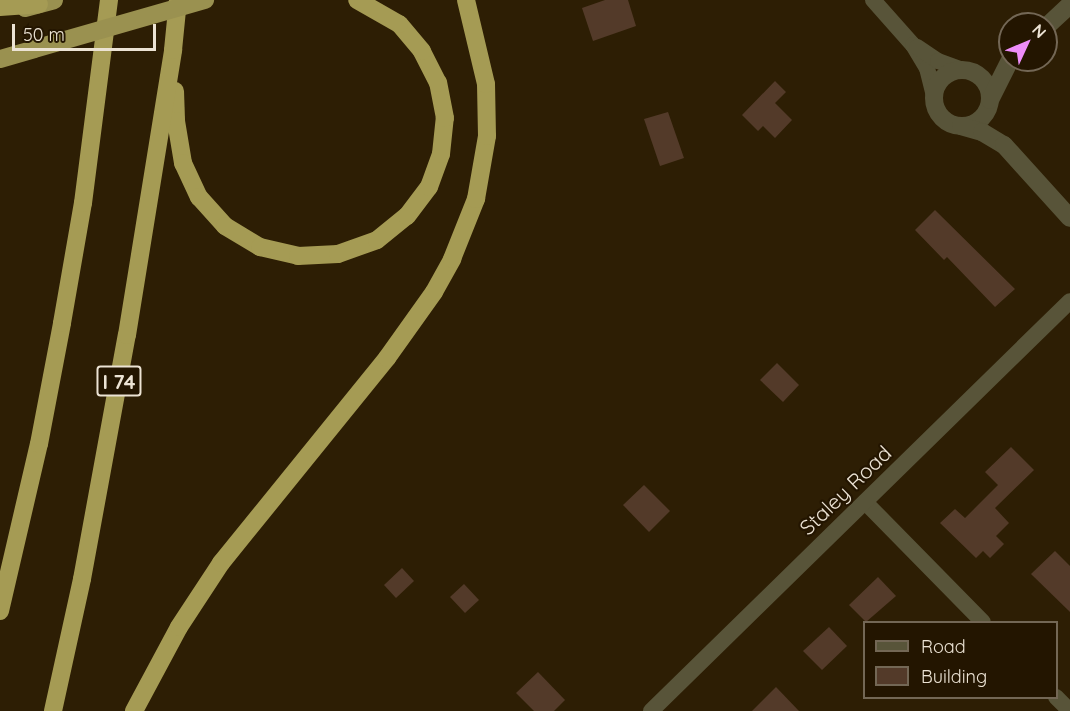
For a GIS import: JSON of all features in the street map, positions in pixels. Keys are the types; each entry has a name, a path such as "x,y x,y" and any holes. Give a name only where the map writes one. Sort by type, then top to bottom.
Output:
{"highway":[{"path":"0,611 39,444 74,257 88,169 109,0"},
{"name":"I 74","path":"53,711 108,446 173,50 177,0"},
{"path":"0,59 205,0"},
{"path":"173,50 176,121 183,163 199,197 211,213 242,238 278,253 298,256 338,255 377,240 407,216 429,187 444,136 445,118 438,83 422,51 399,24 357,0"},
{"path":"134,711 179,627 221,563 387,358 429,300 452,259 476,199 487,136 486,84 466,0"},
{"path":"0,7 46,2"},
{"path":"0,16 46,2"}],"street":[{"path":"873,0 914,45 927,68 935,107 941,117 982,132 1004,145 1070,218"},
{"path":"1058,16 1070,5"},
{"path":"914,45 938,60 978,76 986,84 989,102 1004,145"},
{"path":"934,97 943,78 952,72 966,71 998,59"},
{"path":"961,126 981,119 1004,72"},
{"name":"Staley Road","path":"651,711 1070,301"},
{"path":"865,502 982,621"}],"building":[{"path":"605,0 628,0 636,26 593,41 582,8"},
{"path":"775,81 786,92 775,103 792,120 775,138 763,126 758,131 742,115"},
{"path":"668,112 684,158 660,166 644,119"},
{"path":"935,210 1015,289 995,307 947,257 944,260 915,230"},
{"path":"777,363 799,385 783,402 760,380"},
{"path":"1011,447 1034,470 995,508 1009,523 996,536 1004,544 990,558 983,551 976,558 940,523 955,509 965,518 998,485 985,472"},
{"path":"644,485 670,511 649,532 623,505"},
{"path":"1055,551 1070,566 1070,612 1031,574"},
{"path":"402,568 414,581 396,598 384,585"},
{"path":"878,577 896,596 867,621 849,605"},
{"path":"464,584 479,600 465,613 450,597"},
{"path":"829,627 847,646 822,670 803,651"},
{"path":"538,672 565,700 554,711 534,711 516,693"},
{"path":"776,687 799,711 752,711"}]}
